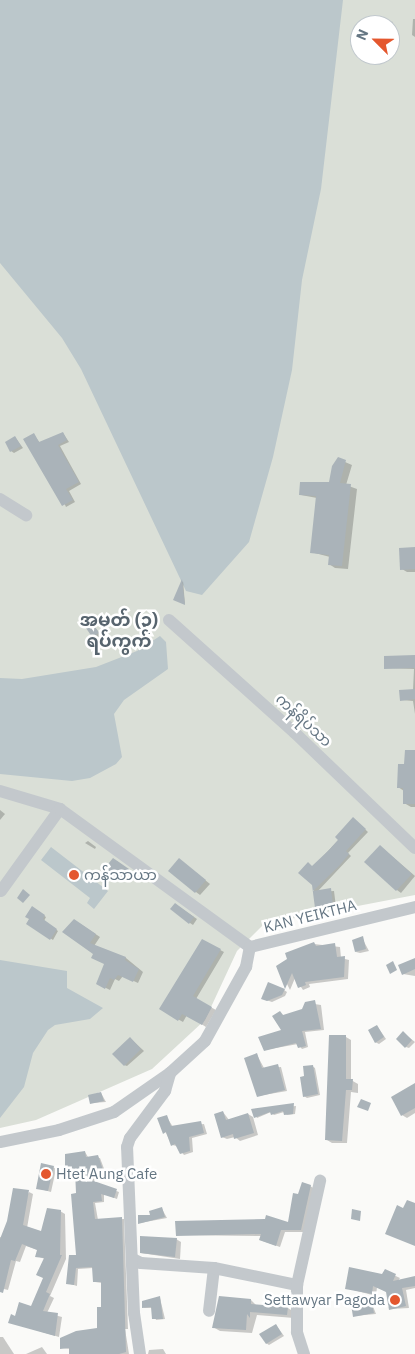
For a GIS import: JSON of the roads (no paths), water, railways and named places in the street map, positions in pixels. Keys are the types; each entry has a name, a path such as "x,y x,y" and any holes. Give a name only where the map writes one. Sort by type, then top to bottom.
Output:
{"street":[{"path":"0,499 26,515"},
{"name":"ကန်ရိပ်သာ","path":"169,620 294,733 415,848"},
{"path":"0,791 60,809 250,947"},
{"path":"1,891 60,809"},
{"name":"KAN YEIKTHA","path":"0,1142 59,1130 114,1112 134,1101 170,1073 204,1041 246,967 250,947 415,907"},
{"path":"140,1354 134,1313 127,1147 146,1116 165,1091 170,1073"},
{"path":"134,1101 146,1116"},
{"path":"304,1354 297,1332 297,1285 320,1181"},
{"path":"133,1259 141,1263 214,1268 297,1285"},
{"path":"208,1311 214,1268"}],"place":[{"name":"ကန်သာယာ","path":"74,875"},
{"name":"Htet Aung Cafe","path":"46,1174"},
{"name":"Settawyar Pagoda","path":"395,1300"}],"district":[{"name":"အမှတ် (၃) ရပ်ကွက်","path":"119,631"}]}
